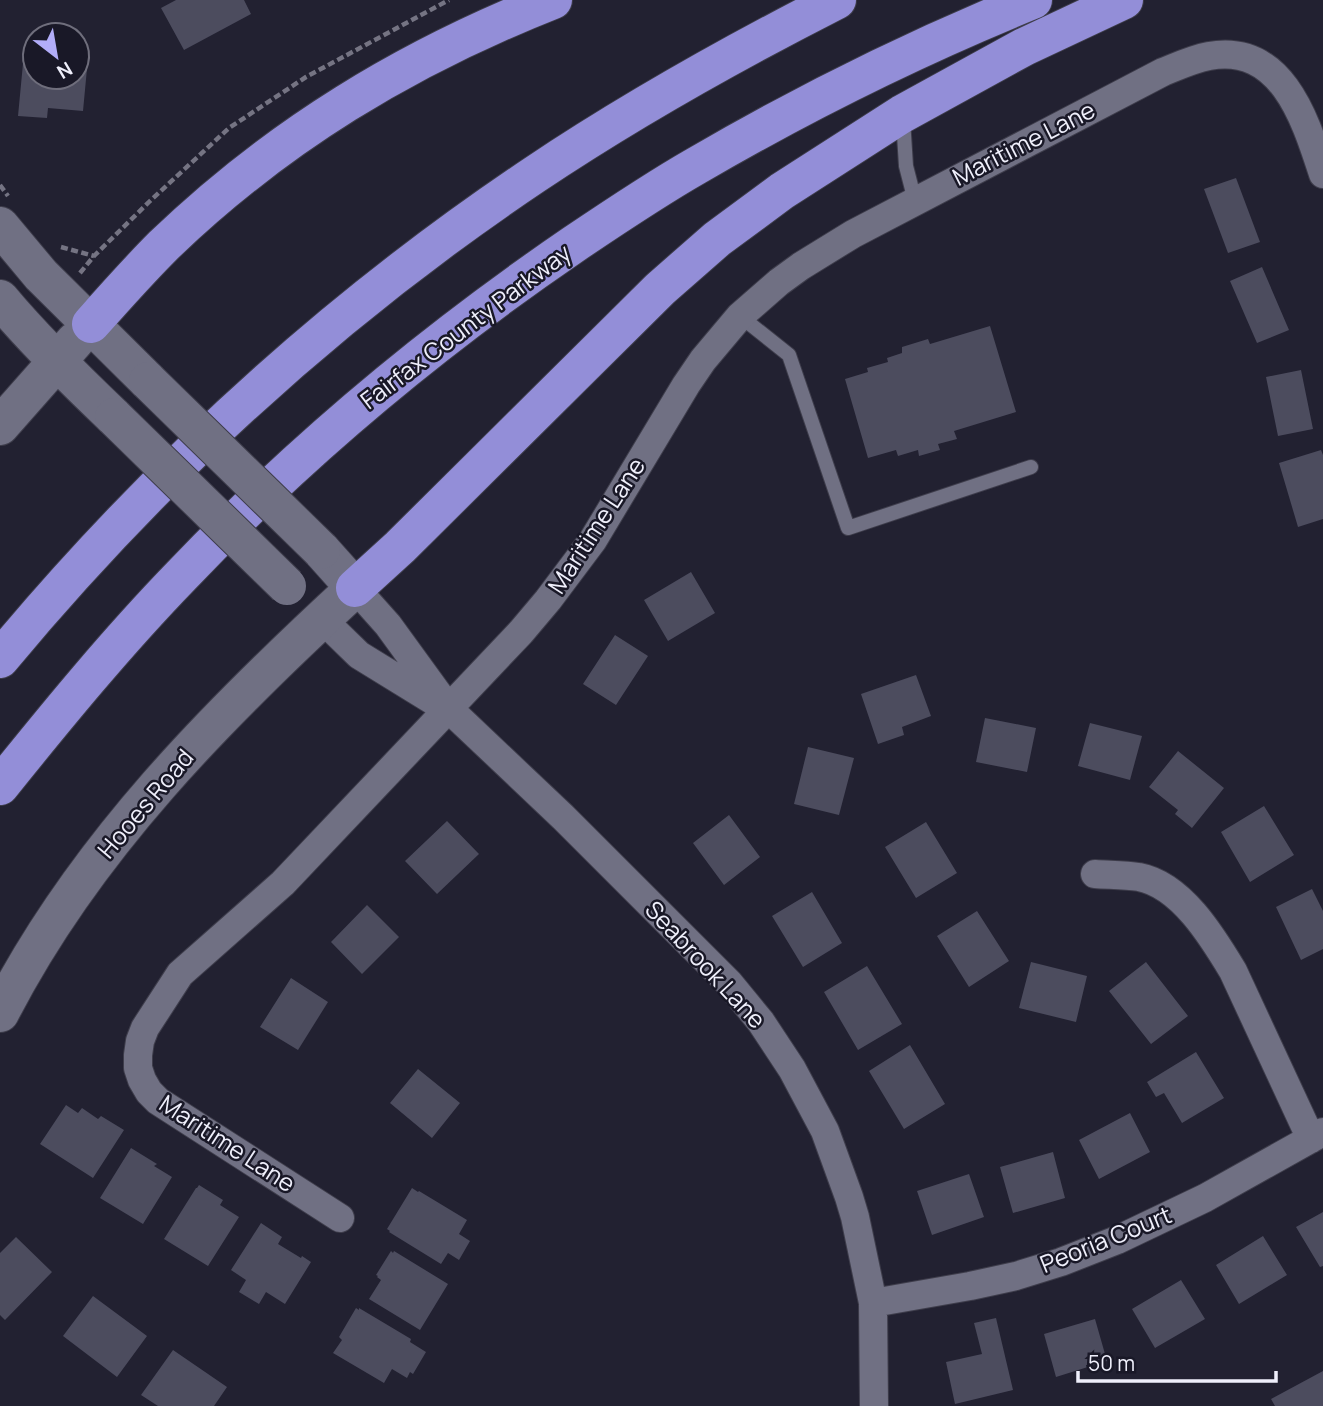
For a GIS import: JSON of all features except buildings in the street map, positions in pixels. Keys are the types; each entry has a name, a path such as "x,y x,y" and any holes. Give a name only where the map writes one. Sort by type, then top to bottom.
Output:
{"highway":[{"path":"91,324 162,247 197,215 319,119 416,63 502,21 553,0"},
{"path":"0,659 108,537 194,451 307,347 383,286 533,175 614,124 767,36 837,0"},
{"name":"Fairfax County Parkway","path":"0,786 128,633 239,517 358,409 485,307 615,216 760,130 902,58 1033,0"},
{"path":"355,588 400,547 642,306 717,239 771,199 902,114 1024,47 1124,0"}],"main road":[{"path":"0,226 41,275 321,550 355,588"},
{"path":"0,299 19,322 114,417 322,619"},
{"path":"0,426 91,324"},
{"name":"Hooes Road","path":"0,1013 68,901 139,807 285,653 355,588"}],"street":[{"name":"Maritime Lane","path":"340,1218 158,1101 149,1092 138,1068 140,1041 145,1028 180,974 283,883 522,632 593,540 686,385 740,316 801,266 853,234 1163,72 1207,56 1235,56 1252,60 1270,70 1285,85 1308,127 1323,174"},
{"name":"Seabrook Lane","path":"355,588 388,625 449,709 563,817 729,983 761,1022 792,1069 825,1131 849,1197 873,1303 874,1406"},
{"name":"Seabrook Lane","path":"322,619 359,654 449,709"},
{"path":"1095,874 1140,877 1165,888 1186,904 1233,971 1317,1135"},
{"name":"Peoria Court","path":"873,1303 1016,1276 1095,1249 1205,1198 1317,1135"}],"lane":[{"path":"902,114 906,166 915,201"},
{"path":"740,316 789,355 848,528 1031,467"}],"path":[{"path":"94,256 229,128 306,77 449,0"}]}
